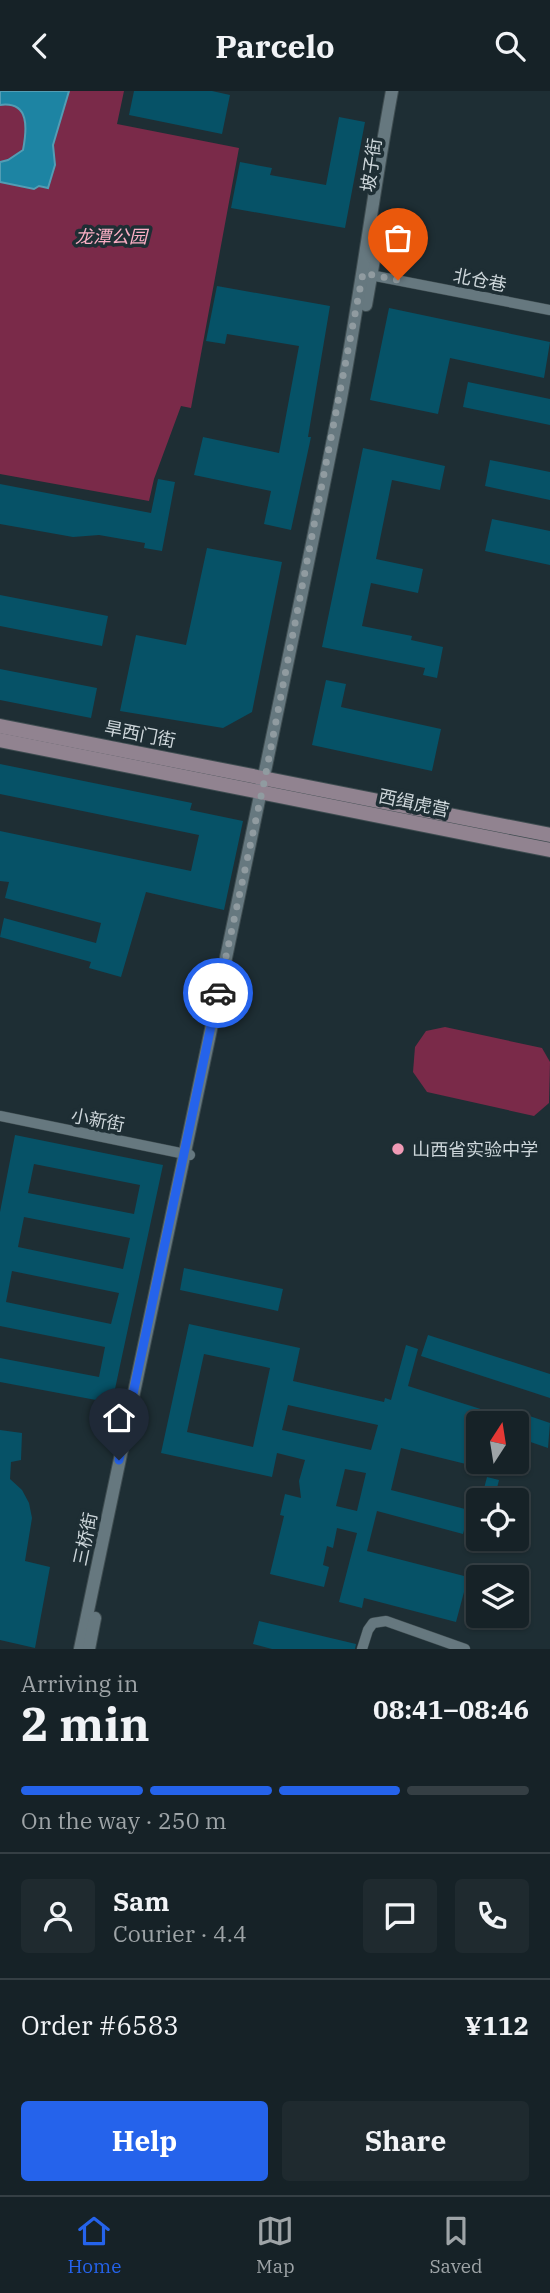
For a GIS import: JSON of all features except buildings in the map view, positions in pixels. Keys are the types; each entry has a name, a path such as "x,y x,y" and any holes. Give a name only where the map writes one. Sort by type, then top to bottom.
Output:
{"main road":[{"name":"旱西门街","path":"0,726 268,786"},
{"name":"旱西门街","path":"0,740 268,786"},
{"name":"西缉虎营","path":"268,786 550,835"},
{"name":"西缉虎营","path":"268,786 550,850"}],"street":[{"name":"坡子街","path":"368,274 392,91"},
{"name":"坡子街","path":"268,786 368,274 400,91"},
{"name":"北仓巷","path":"368,274 550,310"},
{"name":"三桥街","path":"80,1649 268,786"},
{"name":"小新街","path":"0,1116 186,1154"},
{"name":"三桥街","path":"89,1649 186,1154"},
{"path":"362,1649 368,1630 379,1622 397,1624 465,1649"}],"green space":[{"name":"龙潭公园","path":"0,91 124,91 117,124 239,148 191,408 181,406 154,479 149,501 0,474"},
{"path":"445,1027 542,1048 550,1062 549,1103 534,1116 427,1092 413,1072 415,1047 426,1031"}],"water":[{"path":"0,91 69,91 53,145 55,165 48,188 39,186 34,189 0,182 0,162 23,150 25,125 22,112 17,107 0,105"}],"way so far":[{"path":"218,993 265,778 339,410 363,273 398,280"}],"place":[{"name":"山西省实验中学","path":"398,1149"}],"route":[{"path":"119,1460 218,993"}]}
